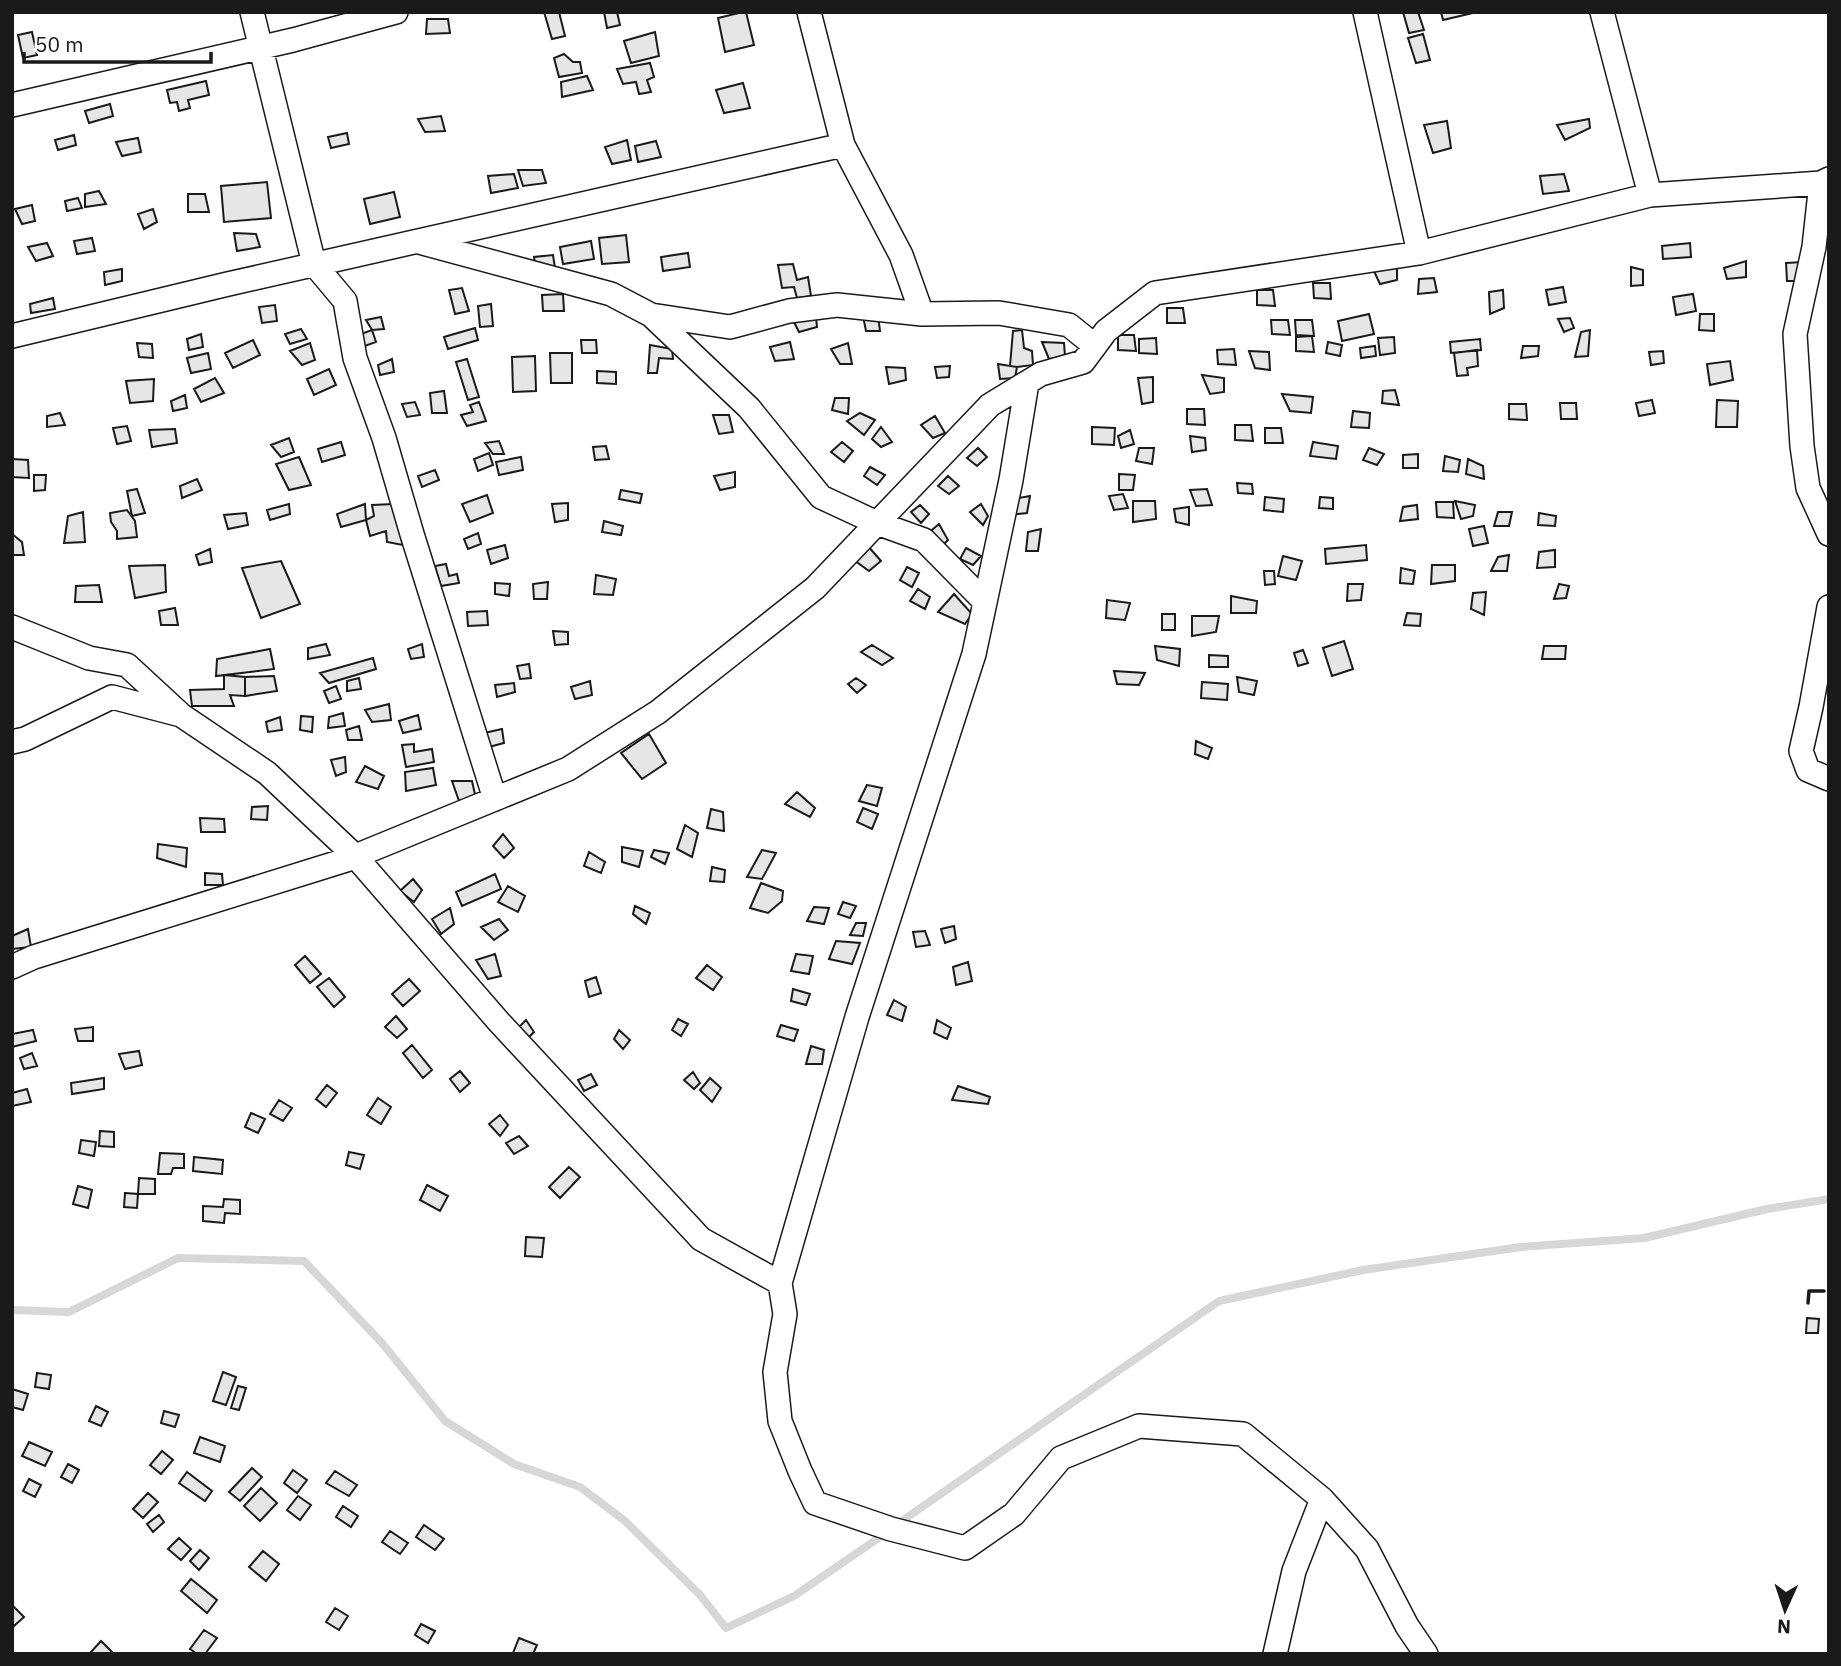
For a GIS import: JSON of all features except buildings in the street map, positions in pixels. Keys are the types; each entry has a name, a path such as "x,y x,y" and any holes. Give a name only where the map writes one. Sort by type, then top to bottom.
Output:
{"street":[{"path":"252,12 314,264 345,301 355,358 384,438 495,799"},
{"path":"12,105 397,12"},
{"path":"809,12 843,145 901,255 922,314"},
{"path":"1364,12 1419,253"},
{"path":"1602,12 1650,195"},
{"path":"12,336 314,264 843,145"},
{"path":"12,967 34,957 355,856 568,769 658,712 815,588 990,405 1041,374 1083,362 1105,331 1155,293 1419,253 1650,195 1825,181 1795,334 1802,446 1808,488 1829,534"},
{"path":"416,241 611,294 651,315 749,408 821,497 877,523 924,540 985,601"},
{"path":"651,315 730,327 789,311 837,305 922,314 999,313 1069,325 1095,346"},
{"path":"1027,383 1011,480 974,654 857,1017 780,1283 785,1314 775,1372 780,1421 815,1503 891,1529 965,1548 1014,1514 1061,1458 1139,1426 1243,1434 1322,1499 1367,1549 1407,1626 1426,1654"},
{"path":"1829,607 1801,751 1808,770 1829,779"},
{"path":"12,627 89,657 127,665 181,715 267,773 355,856 499,1022 701,1239 780,1283"},
{"path":"12,742 25,739 112,697 181,715"},
{"path":"1275,1654 1294,1571 1322,1499"}],"waterway":[{"path":"896,1525 1219,1301 1363,1270 1521,1247 1644,1238 1767,1209 1829,1199"},
{"path":"12,1310 69,1312 178,1258 304,1261 382,1343 445,1421 514,1464 580,1487 625,1521 700,1595 726,1628 794,1596 886,1533"}],"wall":[{"path":"1808,1303 1809,1291 1824,1291"}]}
